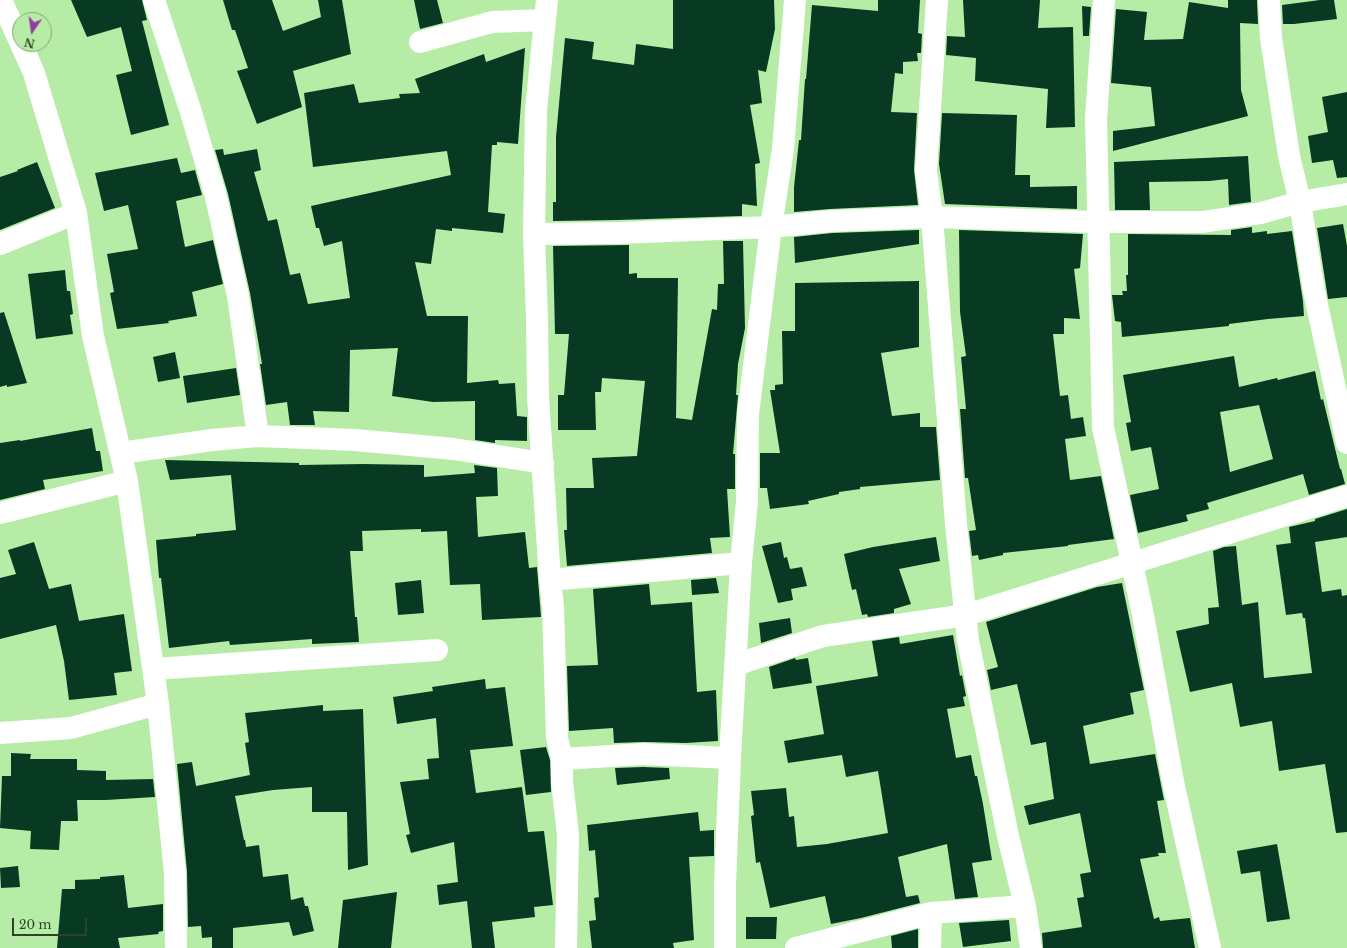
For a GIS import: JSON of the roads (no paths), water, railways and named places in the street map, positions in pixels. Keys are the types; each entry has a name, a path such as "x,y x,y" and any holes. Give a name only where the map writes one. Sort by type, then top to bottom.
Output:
{"street":[{"path":"1,0 12,25"},
{"path":"154,0 190,109 216,197 238,296 258,436"},
{"path":"725,948 725,885 730,758 741,563 747,501 748,414 771,227 784,149 795,0"},
{"path":"937,0 926,171 932,217 956,524 968,641 1008,836 1025,906 1031,948"},
{"path":"1104,0 1096,119 1103,427 1143,615 1173,782 1210,948"},
{"path":"1269,0 1270,38 1289,156 1300,202 1314,291 1347,443"},
{"path":"420,42 492,22 546,10 536,110 534,234 538,397 553,607 557,738 562,760 562,782 568,835 566,948"},
{"path":"24,52 34,74 76,213 93,336 127,481 158,704 175,873 176,948"},
{"path":"534,234 618,233 771,227 831,221 932,217 1099,222 1203,222 1261,213 1300,202 1347,194"},
{"path":"0,244 76,213"},
{"path":"121,453 212,440 258,436 355,440 454,449 543,463"},
{"path":"0,513 127,481"},
{"path":"735,665 823,636 966,615 1131,562 1347,496"},
{"path":"550,580 741,563"},
{"path":"154,669 437,650"},
{"path":"0,733 71,728 158,704"},
{"path":"562,760 643,754 730,758"},
{"path":"796,948 931,913 1025,906"},
{"path":"930,948 931,913"}]}
